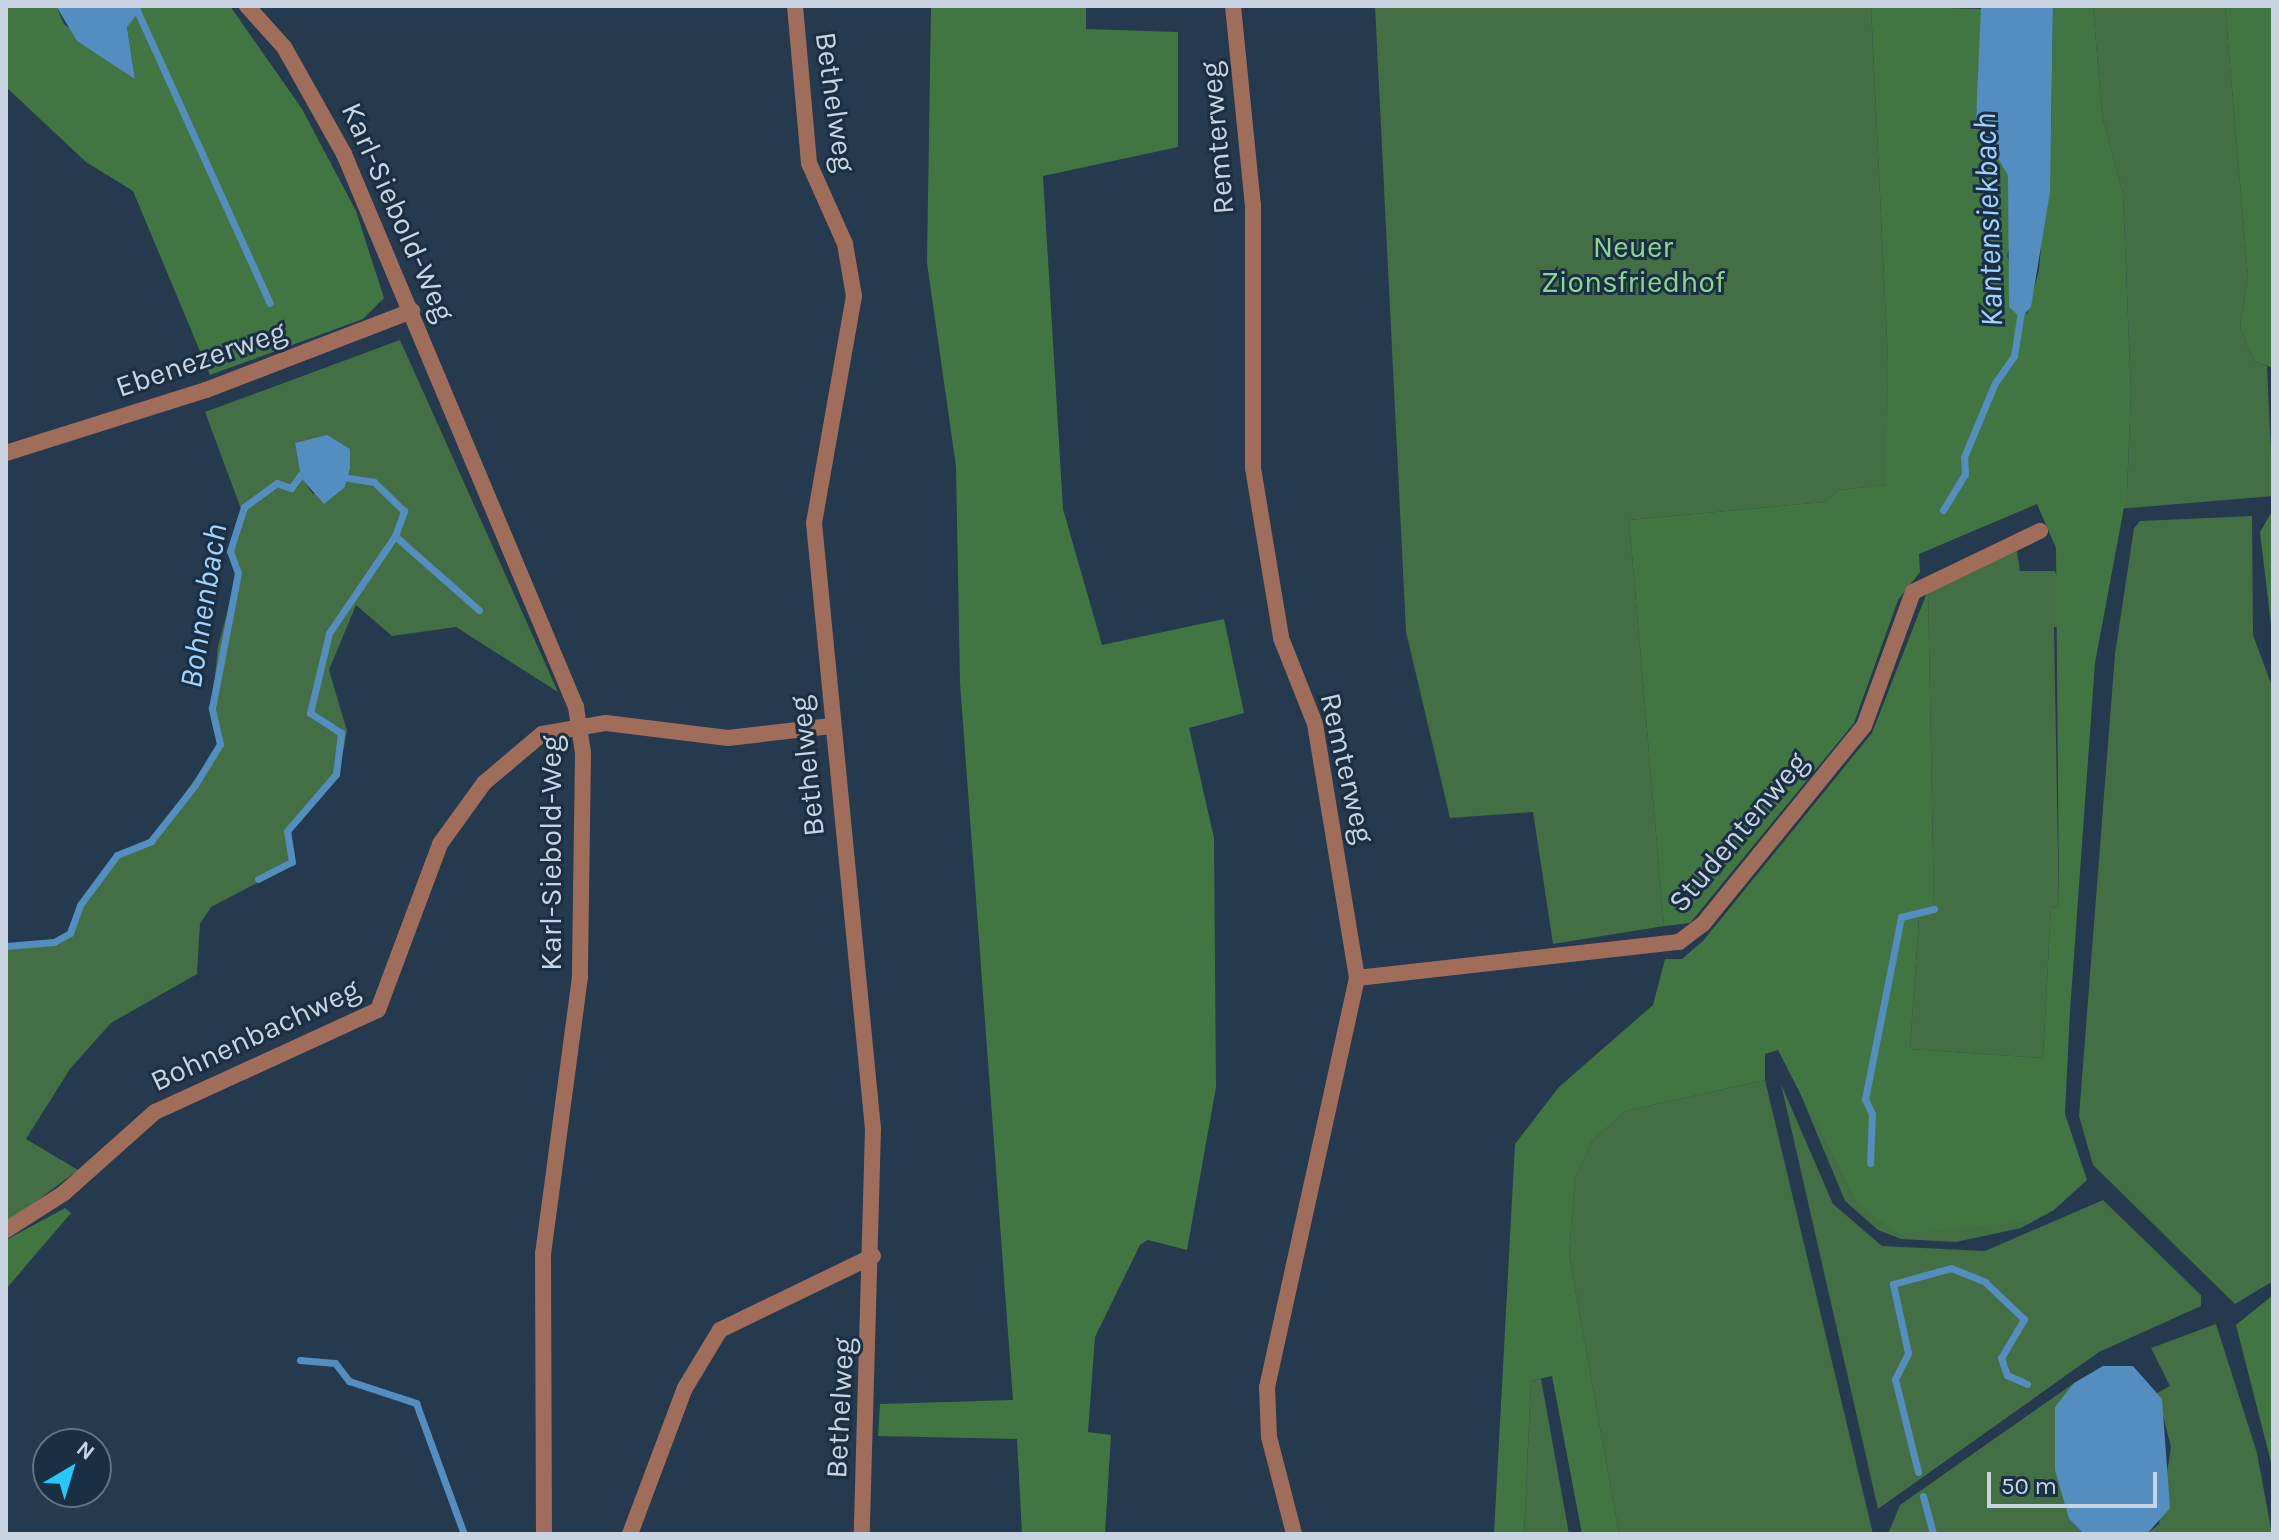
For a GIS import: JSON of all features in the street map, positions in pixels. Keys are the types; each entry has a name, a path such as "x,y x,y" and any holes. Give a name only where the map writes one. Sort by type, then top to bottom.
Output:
{"street":[{"name":"Karl-Siebold-Weg","path":"247,6 315,98 412,311 560,659 579,723 580,977 543,1254 544,1534"},
{"name":"Bethelweg","path":"795,6 809,163 845,244 854,296 814,496 831,726 873,1129 873,1256 862,1534"},
{"name":"Remterweg","path":"1233,6 1253,205 1253,468 1281,638 1315,724 1357,978 1267,1387 1269,1437 1294,1534"},
{"name":"Ebenezerweg","path":"6,453 206,390 412,311"},
{"name":"Studentenweg","path":"1357,978 1679,942 1703,924 1864,726 1913,592 2040,531"},
{"name":"Bohnenbachweg","path":"6,1230 64,1193 155,1112 378,1010 390,993 422,878 467,805 542,734 579,723 739,738 831,726"},
{"path":"630,1534 685,1388 713,1338 803,1285 873,1256"}],"green space":[{"path":"6,6 56,6 64,24 135,78 127,27 136,8 230,6 302,109 356,211 384,298 363,319 210,375 133,191 86,162 6,87"},
{"path":"931,6 1086,6 1086,29 1178,32 1178,147 1043,176 1063,509 1102,645 1224,619 1244,713 1189,728 1214,838 1216,1087 1187,1250 1148,1240 1140,1245 1095,1337 1088,1432 1111,1435 1105,1534 1022,1534 1017,1439 878,1436 880,1404 1013,1400 960,683 956,467 927,263"},
{"name":"Neuer Zionsfriedhof","path":"1375,6 1871,6 1888,361 1887,485 1839,490 1825,502 1629,520 1664,926 1553,944 1533,812 1450,818 1406,632"},
{"path":"1871,6 1984,9 1976,120 2008,176 2013,235 2007,256 2027,315 2039,270 2051,133 2053,6 2093,6 2102,116 2123,194 2131,393 2127,491 2095,663 2070,1011 2065,1114 2087,1180 2054,1210 2021,1222 1900,1234 1857,1204 1778,1050 1765,1054 1765,1080 1625,1111 1592,1141 1575,1178 1569,1255 1619,1534 1582,1534 1552,1376 1531,1381 1524,1534 1494,1534 1515,1144 1559,1087 1653,1005 1665,959 1682,959 1703,941 1872,733 1928,590 1934,909 1933,918 1919,917 1910,1049 2043,1058 2051,908 2059,907 2056,548 2037,504 1919,554 1920,572 1898,600 1854,723 1690,923 1664,926 1629,520 1825,502 1839,490 1886,485 1888,361"},
{"path":"2093,6 2225,6 2248,277 2240,327 2254,361 2267,366 2273,496 2118,509 2127,491 2131,393 2123,194 2102,116"},
{"path":"2225,6 2273,6 2273,368 2254,361 2240,327 2248,277"},
{"path":"400,340 558,692 456,627 392,636 356,605 329,670 347,731 339,774 287,831 295,863 211,907 200,924 197,974 111,1023 70,1069 26,1139 78,1170 6,1224 6,946 54,942 70,933 80,905 117,855 151,841 220,744 212,708 218,646 238,573 230,551 244,517 205,412","holes":["311,440 350,469 345,487 313,494 301,477 295,443"]},
{"path":"2273,510 2273,641 2260,532"},
{"path":"2252,516 2253,635 2273,689 2273,1281 2235,1304 2093,1165 2079,1116 2115,654 2134,528 2140,521"},
{"path":"2017,551 2020,571 2055,571 2073,627 2054,627 2059,907 2051,908 2043,1058 1910,1049 1919,917 1933,918 1934,909 1928,590"},
{"path":"1765,1080 1873,1534 1619,1534 1569,1255 1575,1178 1592,1141 1625,1111"},
{"path":"1781,1084 1833,1204 1882,1246 1985,1251 2103,1200 2201,1295 2201,1306 2099,1352 1878,1509"},
{"path":"1798,1088 1857,1204 1983,1225 2054,1210 2021,1228 1956,1242 1901,1239 1878,1230 1845,1201"},
{"path":"65,1208 71,1213 6,1289 6,1240"},
{"path":"2273,1295 2273,1470 2236,1325"},
{"path":"2216,1324 2257,1453 2272,1534 2147,1534 2159,1524 2171,1447 2157,1393 2170,1386 2151,1348"},
{"path":"1541,1379 1569,1534 1524,1534 1531,1381"},
{"path":"2074,1383 2055,1415 2069,1519 2084,1534 1888,1534 1900,1505"}],"water":[{"path":"56,6 143,6 127,27 135,79 77,41"},
{"path":"1981,6 2053,6 2050,192 2031,307 2021,318 2009,307 2008,176 1976,120"},
{"path":"327,435 350,449 350,469 345,487 324,504 301,478 295,443"},
{"path":"2103,1366 2133,1366 2162,1399 2170,1508 2147,1534 2084,1534 2069,1519 2055,1470 2055,1407 2074,1383"}],"waterway":[{"name":"Bohnenbach","path":"135,6 270,303"},
{"name":"Kantensiekbach","path":"1943,510 1965,474 1964,457 1995,383 2014,356 2021,312"},
{"name":"Bohnenbach","path":"6,946 54,942 70,933 80,905 117,855 151,841 195,785 220,744 212,708 238,573 230,551 244,507 277,483 291,488 305,469"},
{"name":"Bohnenbach","path":"258,879 292,862 287,831 336,774 341,733 310,713 329,633 395,536 404,511 374,482 341,477"},
{"path":"395,536 479,610"},
{"name":"Kantensiekbach","path":"1870,1163 1872,1114 1865,1099 1901,917 1934,909"},
{"name":"Kantensiekbach","path":"1918,1472 1895,1379 1908,1353 1893,1284 1951,1268 1985,1282 2024,1319 2001,1358 2007,1375 2027,1384"},
{"name":"Bohnenbach","path":"300,1360 335,1363 349,1381 416,1403 464,1534"},
{"name":"Kantensiekbach","path":"1923,1496 1933,1534"}]}
